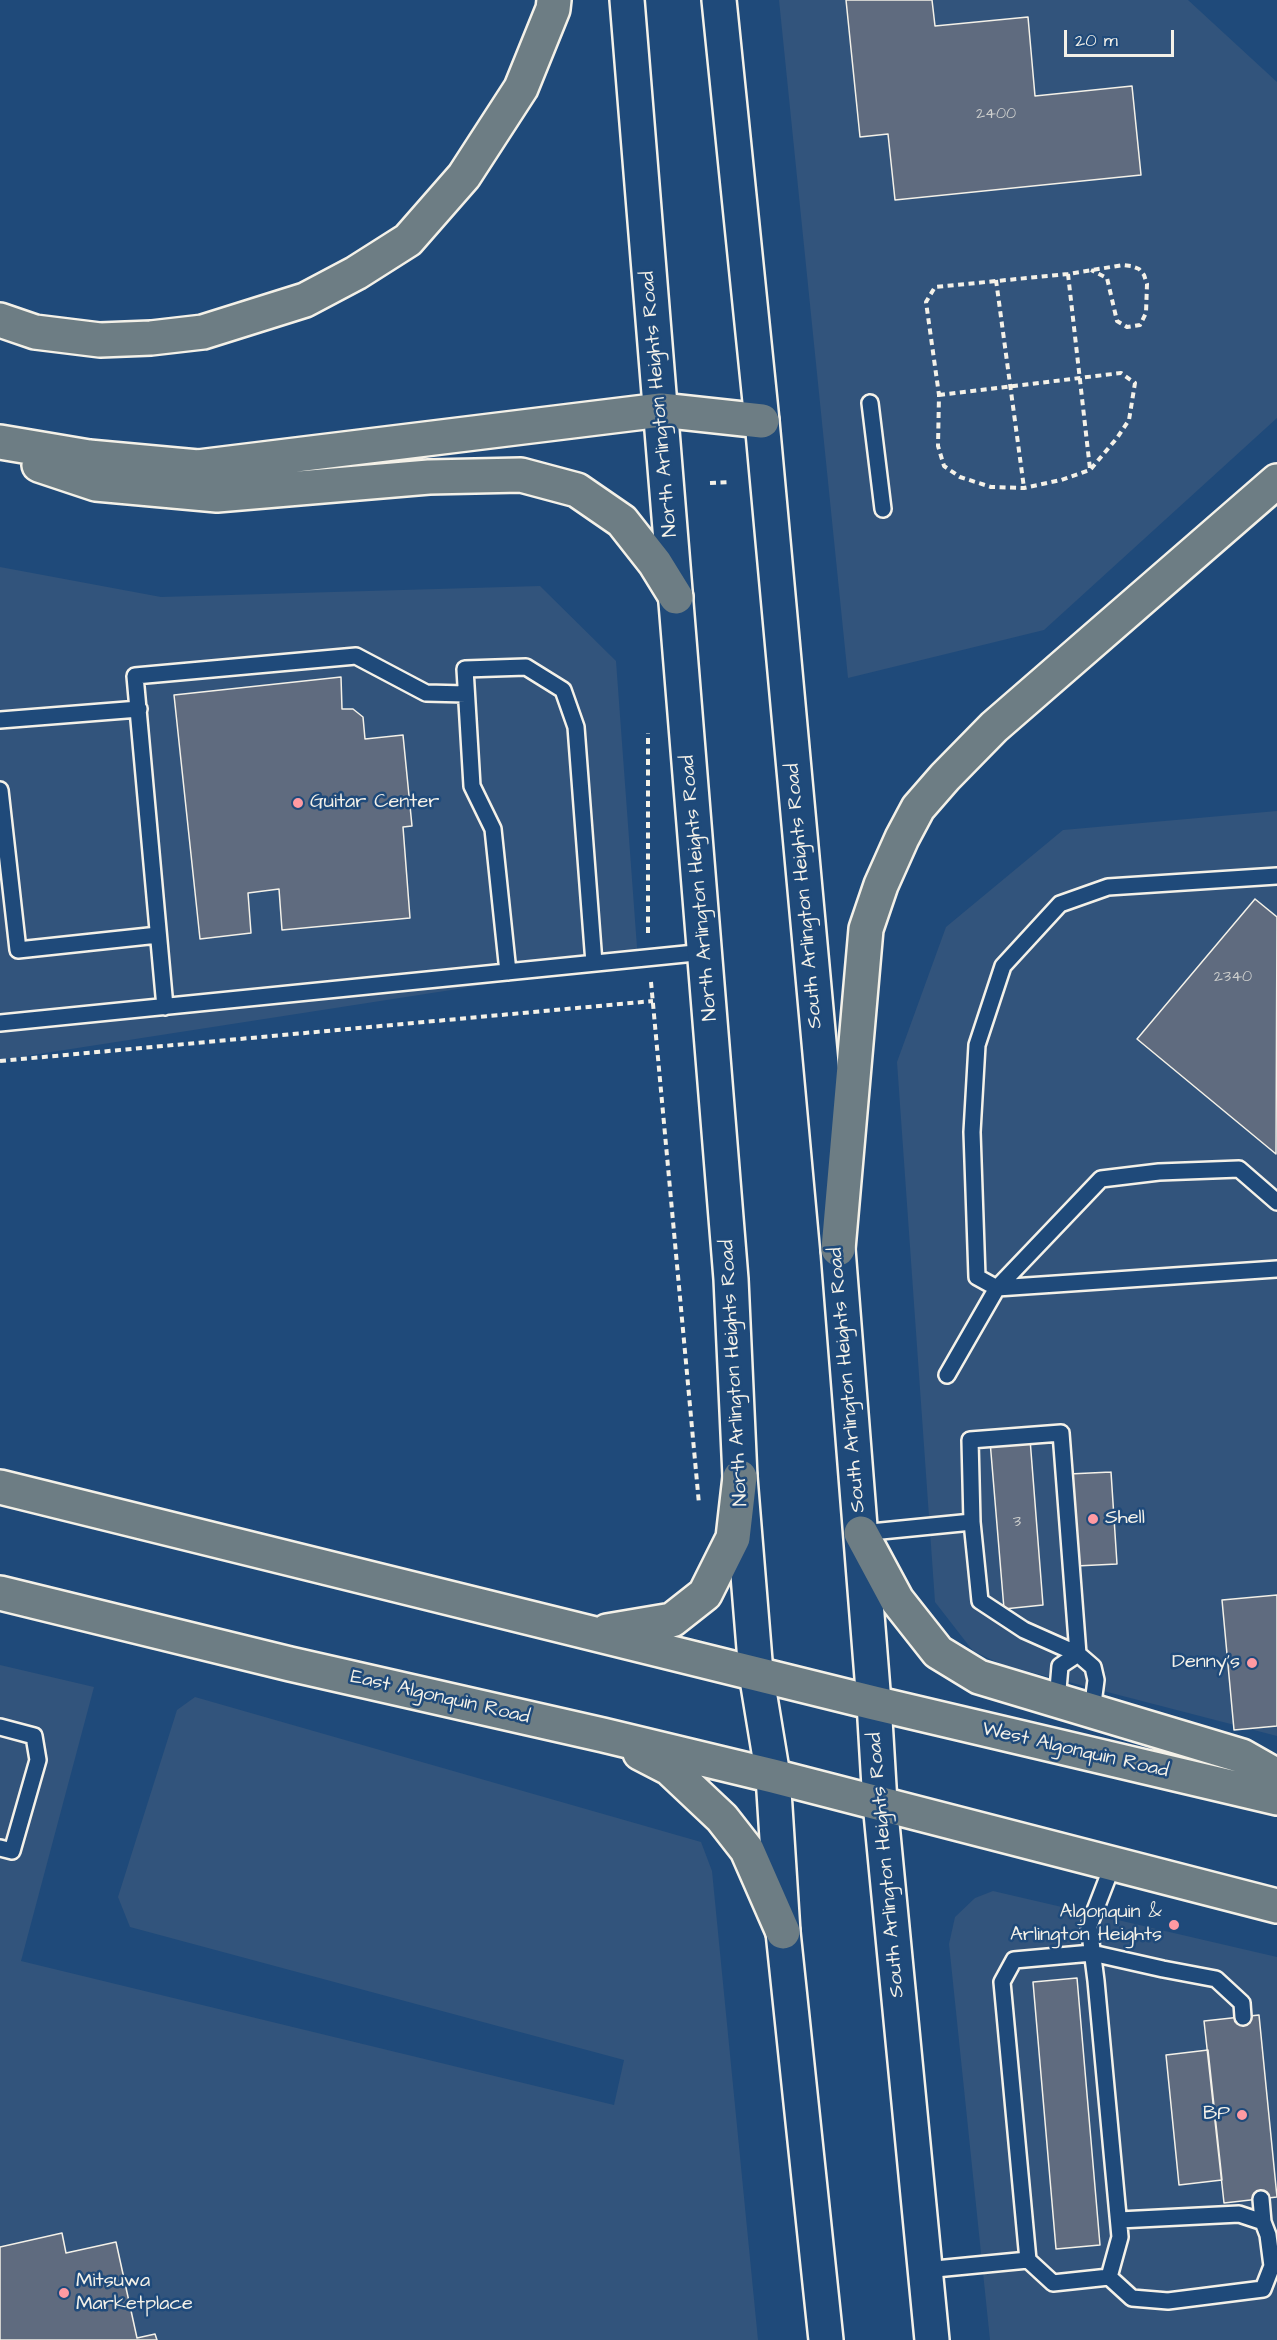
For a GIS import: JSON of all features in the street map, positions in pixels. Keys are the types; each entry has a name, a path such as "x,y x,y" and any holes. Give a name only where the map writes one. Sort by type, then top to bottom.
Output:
{"main road":[{"path":"0,320 35,332 100,340 151,338 203,332 304,300 356,273 408,240 464,176 521,88 553,9 554,0"},
{"name":"North Arlington Heights Road","path":"627,0 731,1279 740,1477 756,1673 773,1776"},
{"path":"0,442 89,457 198,467 661,410 762,420 719,0"},
{"name":"South Arlington Heights Road","path":"762,420 838,1249 880,1803 932,2340"},
{"path":"0,452 96,484 218,495 429,477 521,475 577,490 622,521 655,563 676,597"},
{"path":"838,1249 866,929 881,885 918,808 994,727 1277,481"},
{"path":"594,1634 672,1620 705,1594 733,1538 740,1477"},
{"path":"0,1487 874,1703"},
{"path":"861,1533 897,1600 938,1652 979,1677 1242,1756 1277,1776"},
{"name":"East Algonquin Road","path":"0,1593 290,1664 603,1735 880,1803"},
{"name":"West Algonquin Road","path":"874,1703 1277,1798"},
{"path":"603,1735 669,1768 723,1818 747,1850 783,1932"},
{"path":"773,1776 783,1932 826,2340"},
{"path":"880,1803 1277,1906"}],"lane":[{"path":"870,403 883,508"},
{"path":"165,1007 135,675 356,656 426,693 466,694"},
{"path":"508,972 493,829 472,786 465,669 526,667 562,690 576,727 594,963"},
{"path":"0,720 139,709"},
{"path":"0,790 18,950 158,935"},
{"path":"1277,876 1108,886 1060,904 1003,966 977,1045 972,1132 977,1277 997,1288 1277,1269"},
{"path":"0,1023 705,952"},
{"path":"947,1375 997,1288 1101,1179 1159,1172 1239,1169 1277,1202"},
{"path":"1078,1654 1061,1433 969,1440 972,1522 980,1600 1024,1630 1078,1654 1093,1667 1096,1680 1092,1711"},
{"path":"861,1533 972,1522"},
{"path":"1057,1701 1060,1665 1078,1654"},
{"path":"0,1727 34,1736 38,1760 12,1851 0,1848"},
{"path":"1109,2277 1120,2238 1119,2220 1089,1926 1113,1864"},
{"path":"1243,2017 1242,2004 1216,1979 1092,1953 1014,1960 1002,1982 1028,2260 1053,2283 1109,2277 1132,2298 1168,2301 1263,2289 1272,2265 1268,2235 1263,2222 1261,2199"},
{"path":"1119,2220 1239,2214 1263,2222"},
{"path":"925,2270 1028,2260"}],"path":[{"path":"939,395 1121,373 1135,383 1130,420 1090,470 1061,480 1024,488 991,487 960,477 944,466 938,446 939,395 926,302 936,287 1068,274 1091,270 1131,266 1144,275 1147,284 1146,313 1140,325 1127,327 1117,321 1107,278 1091,270"},
{"path":"1068,274 1090,470"},
{"path":"996,280 1024,488"},
{"path":"710,483 731,482"},
{"path":"648,729 649,957 700,1512"},
{"path":"0,1060 653,1002"}],"shaded area":[{"path":"779,0 1188,0 1277,82 1277,418 1044,630 848,678"},
{"path":"0,567 161,597 540,586 616,661 638,961 0,1060"},
{"path":"1277,811 1277,1736 1003,1665 973,1651 935,1602 897,1062 946,927 1063,830"},
{"path":"0,1665 94,1687 21,1961 614,2105 624,2060 130,1927 118,1897 177,1710 195,1697 701,1842 712,1871 758,2340 0,2340"},
{"path":"993,1891 1277,1957 1277,2340 990,2340 949,1944 955,1917 975,1898"}],"building":[{"path":"846,0 932,0 935,26 1028,17 1035,96 1132,86 1141,175 895,200 888,134 860,137"},
{"name":"Guitar Center","path":"341,677 342,709 353,709 363,717 365,739 403,735 412,826 403,827 410,918 282,930 279,889 248,893 251,933 200,939 174,695"},
{"path":"1255,899 1277,917 1276,1154 1137,1039"},
{"path":"1030,1439 1043,1605 1004,1609 990,1441"},
{"name":"Shell","path":"1111,1472 1117,1564 1076,1566 1069,1474"},
{"name":"Denny's","path":"1277,1595 1277,1726 1234,1730 1222,1600"},
{"path":"1077,1978 1100,2245 1056,2249 1033,1982"},
{"name":"BP","path":"1259,2015 1277,2197 1224,2203 1204,2021"},
{"path":"1208,2050 1222,2180 1179,2185 1166,2055"},
{"name":"Mitsuwa Marketplace","path":"62,2233 66,2253 116,2242 137,2338 155,2334 157,2340 0,2340 0,2247"}],"place":[{"name":"Guitar Center","path":"298,803"},
{"name":"Shell","path":"1093,1519"},
{"name":"Denny's","path":"1252,1663"},
{"name":"Algonquin & Arlington Heights","path":"1174,1925"},
{"name":"BP","path":"1242,2115"},
{"name":"Mitsuwa Marketplace","path":"64,2293"}]}
